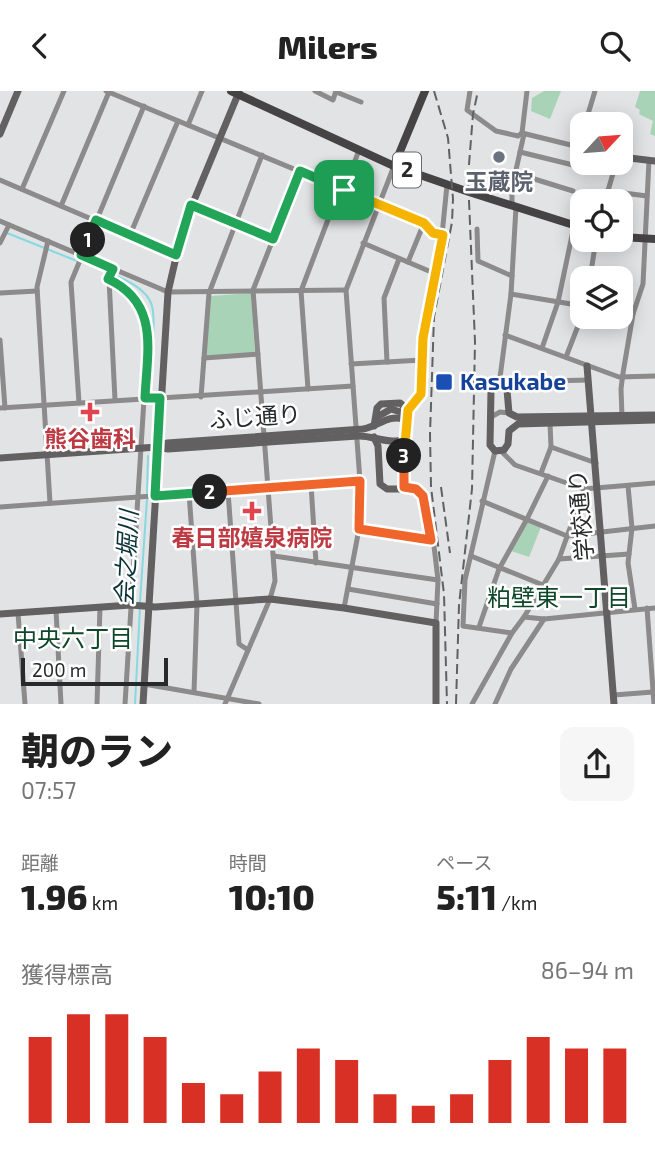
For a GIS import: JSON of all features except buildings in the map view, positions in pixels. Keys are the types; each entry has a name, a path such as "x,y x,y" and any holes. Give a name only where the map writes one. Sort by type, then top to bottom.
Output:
{"main road":[{"path":"394,166 425,91"},
{"name":"2","path":"236,92 394,166 570,224"},
{"path":"633,238 655,239"}],"street":[{"path":"0,134 18,91"},
{"path":"22,189 64,91"},
{"path":"188,125 202,91"},
{"path":"315,91 333,100 336,91 361,102"},
{"path":"470,91 467,110 496,131 518,136 523,133 570,145"},
{"path":"509,413 503,386 505,335 512,276 515,173 523,133 527,91"},
{"path":"589,112 595,91"},
{"path":"61,206 108,92 424,223 433,233 443,235"},
{"path":"143,704 139,606 143,448 176,255 191,205 220,138 236,92"},
{"path":"79,403 71,282 144,106"},
{"path":"130,235 178,121"},
{"path":"308,389 301,291 359,150"},
{"path":"520,152 570,164"},
{"path":"201,397 209,293 262,155"},
{"path":"633,314 643,284 647,196 652,161 634,159"},
{"path":"344,608 359,529 360,481 346,290 394,166"},
{"path":"226,702 270,599 276,575 253,290 300,171"},
{"path":"515,173 570,190"},
{"path":"0,180 176,255"},
{"path":"404,487 404,439 408,418 421,394 423,338 443,235 447,185"},
{"path":"633,194 647,196"},
{"path":"191,205 273,239"},
{"path":"0,221 81,256 111,274 142,307 146,318 156,447 153,496 125,704"},
{"path":"408,262 424,223"},
{"path":"1,240 8,226"},
{"path":"478,229 478,261 512,276"},
{"path":"48,242 37,291 50,503"},
{"path":"363,243 436,274"},
{"path":"542,348 572,252"},
{"path":"387,362 384,298 399,259"},
{"path":"111,274 168,292 346,290"},
{"path":"111,274 115,400"},
{"path":"0,293 37,291"},
{"path":"510,293 570,304"},
{"path":"566,357 577,329"},
{"path":"622,416 623,377 631,329"},
{"path":"505,335 623,377 655,376"},
{"path":"0,340 3,408 353,386"},
{"path":"204,358 258,354"},
{"path":"351,364 422,360"},
{"name":"学校通り","path":"587,366 614,704"},
{"path":"589,380 510,382 491,390 490,445 515,465 584,489 655,483"},
{"path":"374,426 377,408 381,404 400,403 408,418"},
{"path":"491,417 500,412 523,420 550,423 622,416 655,417"},
{"path":"356,432 397,417 408,418"},
{"path":"512,633 463,626 465,580 482,502 498,451 508,444 511,428 523,420 655,417"},
{"path":"541,473 551,447 550,423"},
{"path":"356,432 395,442 404,439"},
{"name":"ふじ通り","path":"0,458 156,447 167,449 356,432"},
{"path":"374,437 378,446 380,484 387,489 416,489 423,496 434,545 438,580 435,704"},
{"path":"551,447 596,463"},
{"path":"479,627 499,569 548,475"},
{"path":"0,507 360,481"},
{"path":"311,484 316,563"},
{"path":"628,486 632,529 628,563 635,609"},
{"path":"482,704 472,703 559,559 584,489"},
{"path":"228,491 239,644 248,650"},
{"path":"189,493 197,604 194,692"},
{"path":"482,502 567,536 655,526"},
{"path":"359,529 431,540"},
{"path":"559,559 629,554"},
{"path":"471,556 543,585"},
{"path":"274,557 438,580"},
{"path":"348,589 437,604"},
{"path":"0,614 270,599 436,623"},
{"path":"96,704 100,607"},
{"path":"647,608 654,704"},
{"path":"524,617 544,619 655,608"},
{"path":"56,610 61,704"},
{"path":"18,613 24,704"},
{"path":"495,704 511,669 544,619"},
{"path":"144,684 194,692 226,702 259,704"},
{"path":"614,695 653,692"}],"green space":[{"path":"544,91 561,91 550,119 531,111 532,98"},
{"path":"640,91 655,91 655,136 650,134 653,121 639,114 640,110 635,107"},
{"path":"251,293 255,353 205,357 211,296"},
{"path":"527,521 541,527 529,557 511,551"}],"waterway":[{"name":"会之堀川","path":"7,233 77,261"},
{"name":"会之堀川","path":"82,262 122,278 141,290 152,306 153,340"},
{"name":"会之堀川","path":"147,493 148,456"},
{"name":"会之堀川","path":"140,602 147,499"},
{"name":"会之堀川","path":"135,704 140,607"}],"railway":[{"path":"434,91 448,138 453,199 452,222 434,317 430,434 431,487 444,594 447,704"},
{"path":"456,704 459,605 472,489 475,342 468,177 473,114 478,91"},
{"path":"441,487 450,553"}],"place":[{"name":"玉蔵院","path":"499,157"},
{"name":"Kasukabe","path":"444,382"},
{"name":"熊谷歯科","path":"90,412"},
{"name":"春日部嬉泉病院","path":"252,511"}],"district":[{"name":"粕壁東一丁目","path":"559,598"},
{"name":"中央六丁目","path":"73,639"}],"route":[{"path":"300,171 344,190 424,223 433,233 443,235 423,338 421,394 408,410 407,433 404,439 404,487 416,489 423,496 431,540 359,529 360,481 155,496 160,398 145,398 148,335 146,318 142,307 125,287 108,279 113,269 81,255 96,220 176,255 191,205 273,239 300,171"}]}
